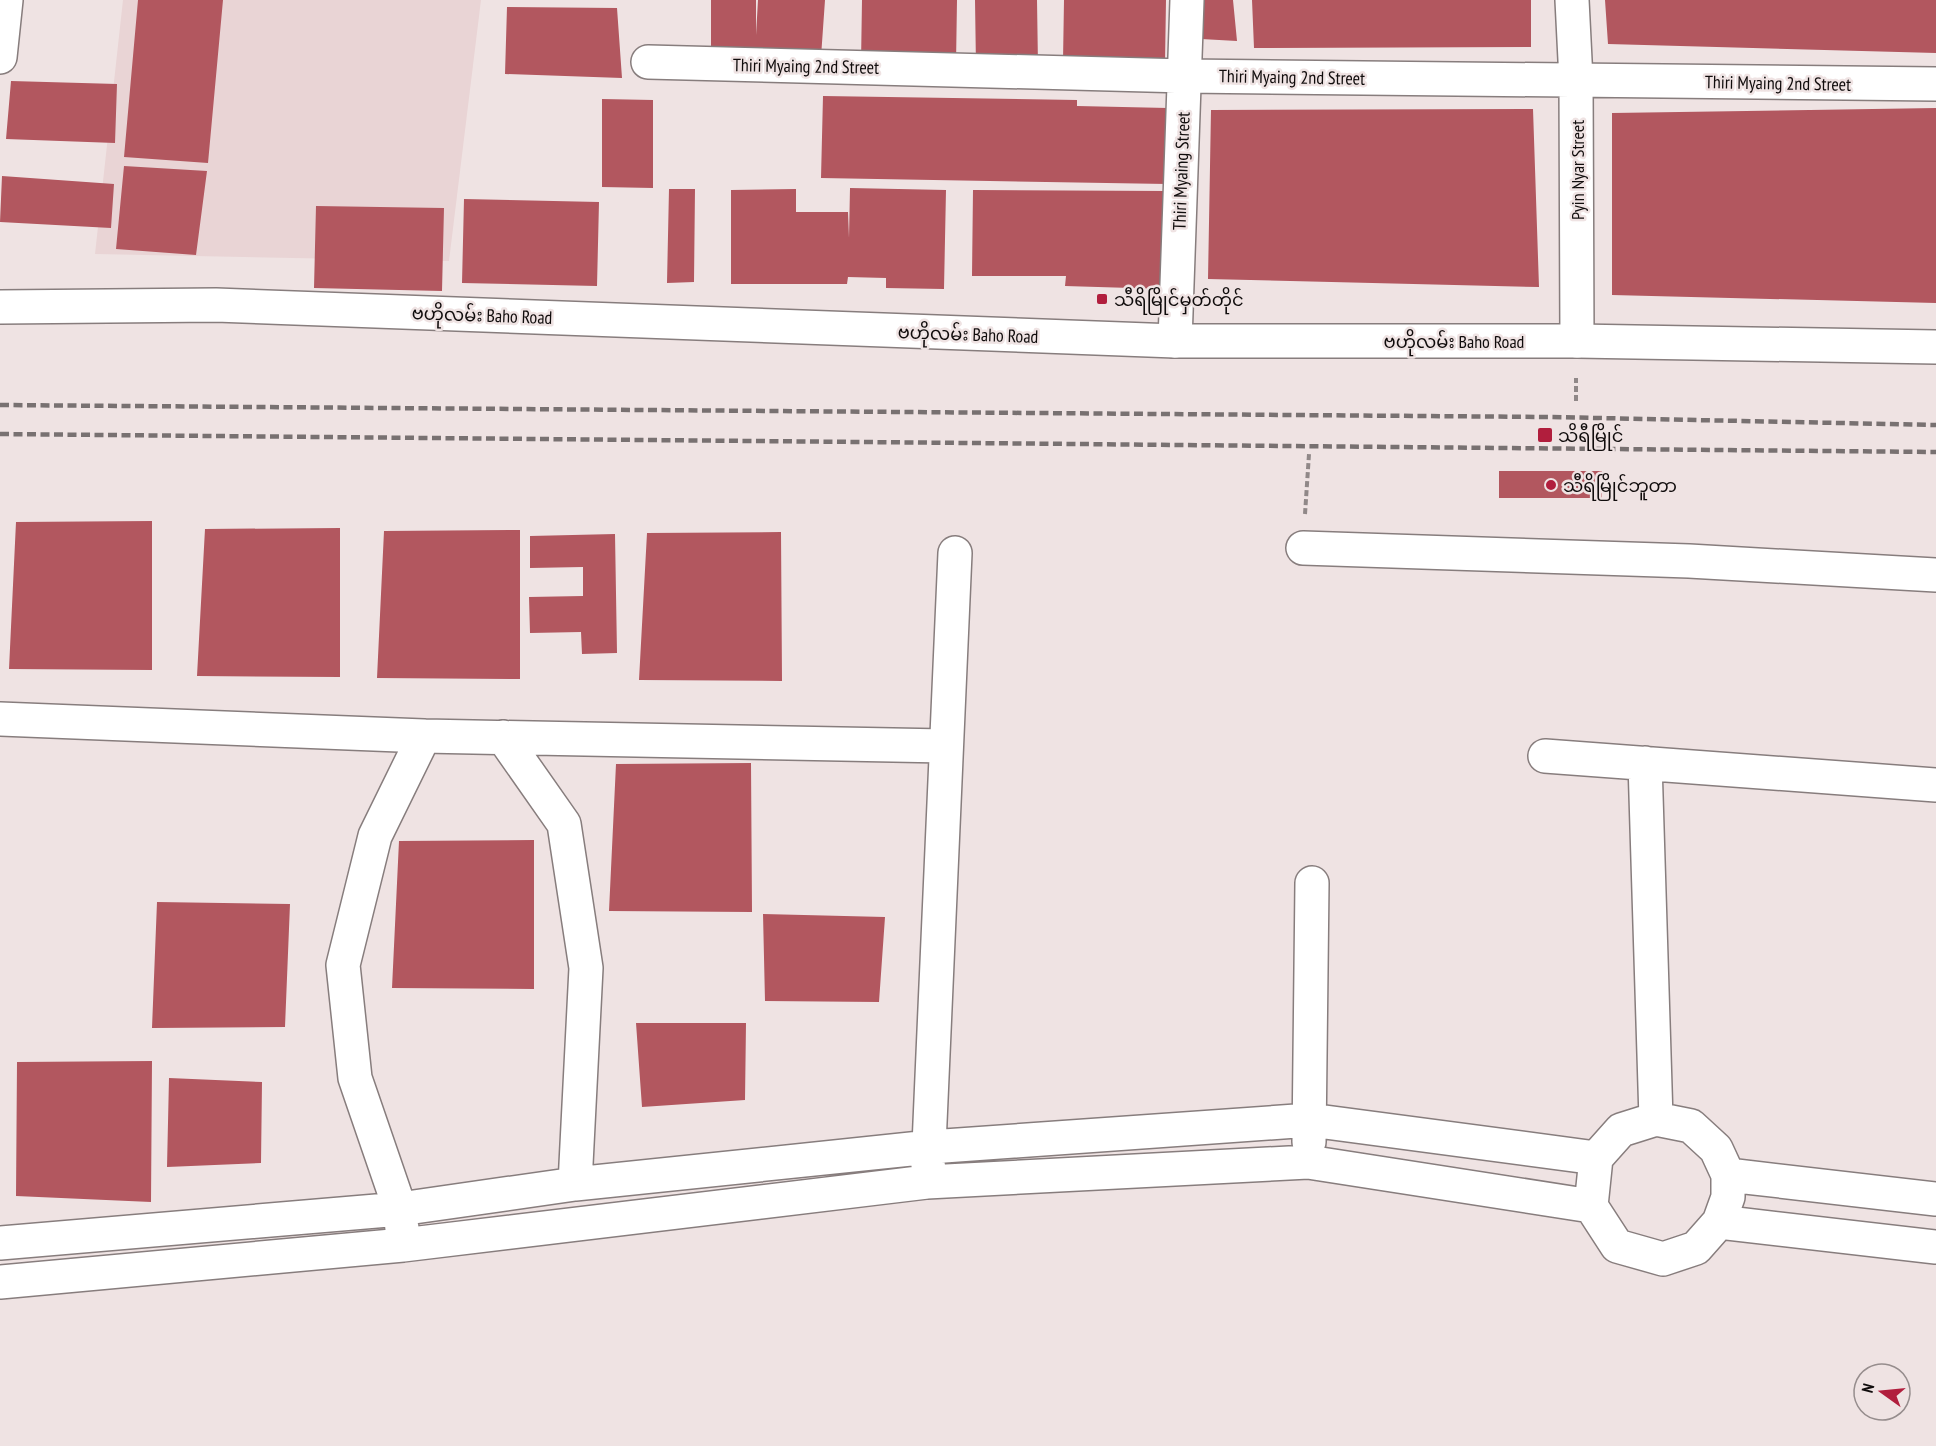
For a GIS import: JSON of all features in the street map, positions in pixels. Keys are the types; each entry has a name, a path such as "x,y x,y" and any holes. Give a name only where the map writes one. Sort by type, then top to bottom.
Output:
{"street":[{"path":"0,57 6,0"},
{"name":"Thiri Myaing Street","path":"1175,342 1187,0"},
{"name":"Pyin Nyar Street","path":"1572,0 1576,80 1577,341"},
{"name":"Thiri Myaing 2nd Street","path":"648,62 1185,76 1936,84"},
{"name":"ဗဟိုလမ်း Baho Road","path":"0,307 216,305 1175,342 1577,341 1936,347"},
{"path":"1303,548 1689,561 1936,575"},
{"path":"927,1182 955,553"},
{"path":"0,719 424,736 945,746"},
{"path":"403,1245 400,1209 355,1077 343,964 375,836 424,736"},
{"path":"503,737 564,824 586,968 575,1184"},
{"path":"1545,756 1936,786"},
{"path":"1645,763 1656,1119"},
{"path":"1308,1162 1312,883"},
{"path":"1656,1119 1691,1126 1716,1149 1728,1175 1728,1197 1719,1222 1696,1248 1663,1260 1617,1246 1591,1206 1596,1158 1621,1130 1656,1119"},
{"path":"0,1243 400,1209 575,1184 930,1147 1310,1120 1596,1158"},
{"path":"0,1282 403,1245 927,1182 1308,1162 1591,1206"},
{"path":"1728,1175 1936,1198"},
{"path":"527,1191 531,1230"},
{"path":"1719,1222 1936,1247"}],"path":[{"path":"1303,548 1309,454"}],"shaded area":[{"path":"123,0 481,0 449,261 95,254"}],"building":[{"path":"138,0 223,0 208,163 124,157"},
{"path":"711,0 756,0 756,35 758,0 825,0 821,57 711,52"},
{"path":"862,0 957,0 956,64 861,63"},
{"path":"975,0 1037,0 1038,66 976,67"},
{"path":"1064,0 1166,0 1165,63 1063,61"},
{"path":"1200,0 1233,0 1237,41 1201,39"},
{"path":"1252,0 1531,0 1531,47 1254,48"},
{"path":"1605,0 1936,0 1936,53 1608,44"},
{"path":"507,7 617,8 622,78 505,74"},
{"path":"11,81 117,84 115,143 6,139"},
{"path":"823,96 1077,100 1077,106 1168,108 1167,184 821,178"},
{"path":"602,99 653,100 653,188 602,187"},
{"path":"1936,108 1936,303 1612,295 1612,113"},
{"path":"1533,109 1539,287 1208,279 1211,110"},
{"path":"124,166 207,171 196,255 116,249"},
{"path":"2,176 114,184 111,228 0,222"},
{"path":"850,188 946,190 944,289 886,288 886,278 848,277 847,284 731,284 731,190 796,189 796,212 848,212 849,238"},
{"path":"669,189 695,189 694,282 667,283"},
{"path":"973,190 1166,191 1164,289 1065,286 1066,276 972,276"},
{"path":"464,199 599,202 597,286 462,283"},
{"path":"316,206 444,208 442,291 314,288"},
{"name":"သီရိမြိုင်ဘူတာ","path":"1499,471 1602,471 1602,498 1499,498"},
{"path":"152,521 152,670 9,669 16,522"},
{"path":"340,528 340,677 197,676 205,529"},
{"path":"520,530 520,679 377,678 384,531"},
{"path":"781,532 782,681 639,680 647,533"},
{"path":"615,534 617,653 582,654 581,632 530,633 529,597 583,596 583,567 530,568 530,536"},
{"path":"751,763 752,912 609,911 616,764"},
{"path":"534,840 534,989 392,988 399,841"},
{"path":"157,902 290,904 285,1027 152,1028"},
{"path":"763,914 885,917 879,1002 765,1001"},
{"path":"636,1023 746,1023 745,1100 642,1107"},
{"path":"152,1061 151,1202 16,1196 17,1062"},
{"path":"169,1078 262,1082 261,1163 167,1167"}],"railway":[{"path":"0,405 1550,417 1936,425"},
{"path":"0,434 1936,452"}],"place":[{"name":"သီရိမြိုင်မှတ်တိုင်","path":"1102,299"},
{"name":"သိရီမြိုင်","path":"1545,435"},
{"name":"သီရိမြိုင်ဘူတာ","path":"1551,485"}]}
